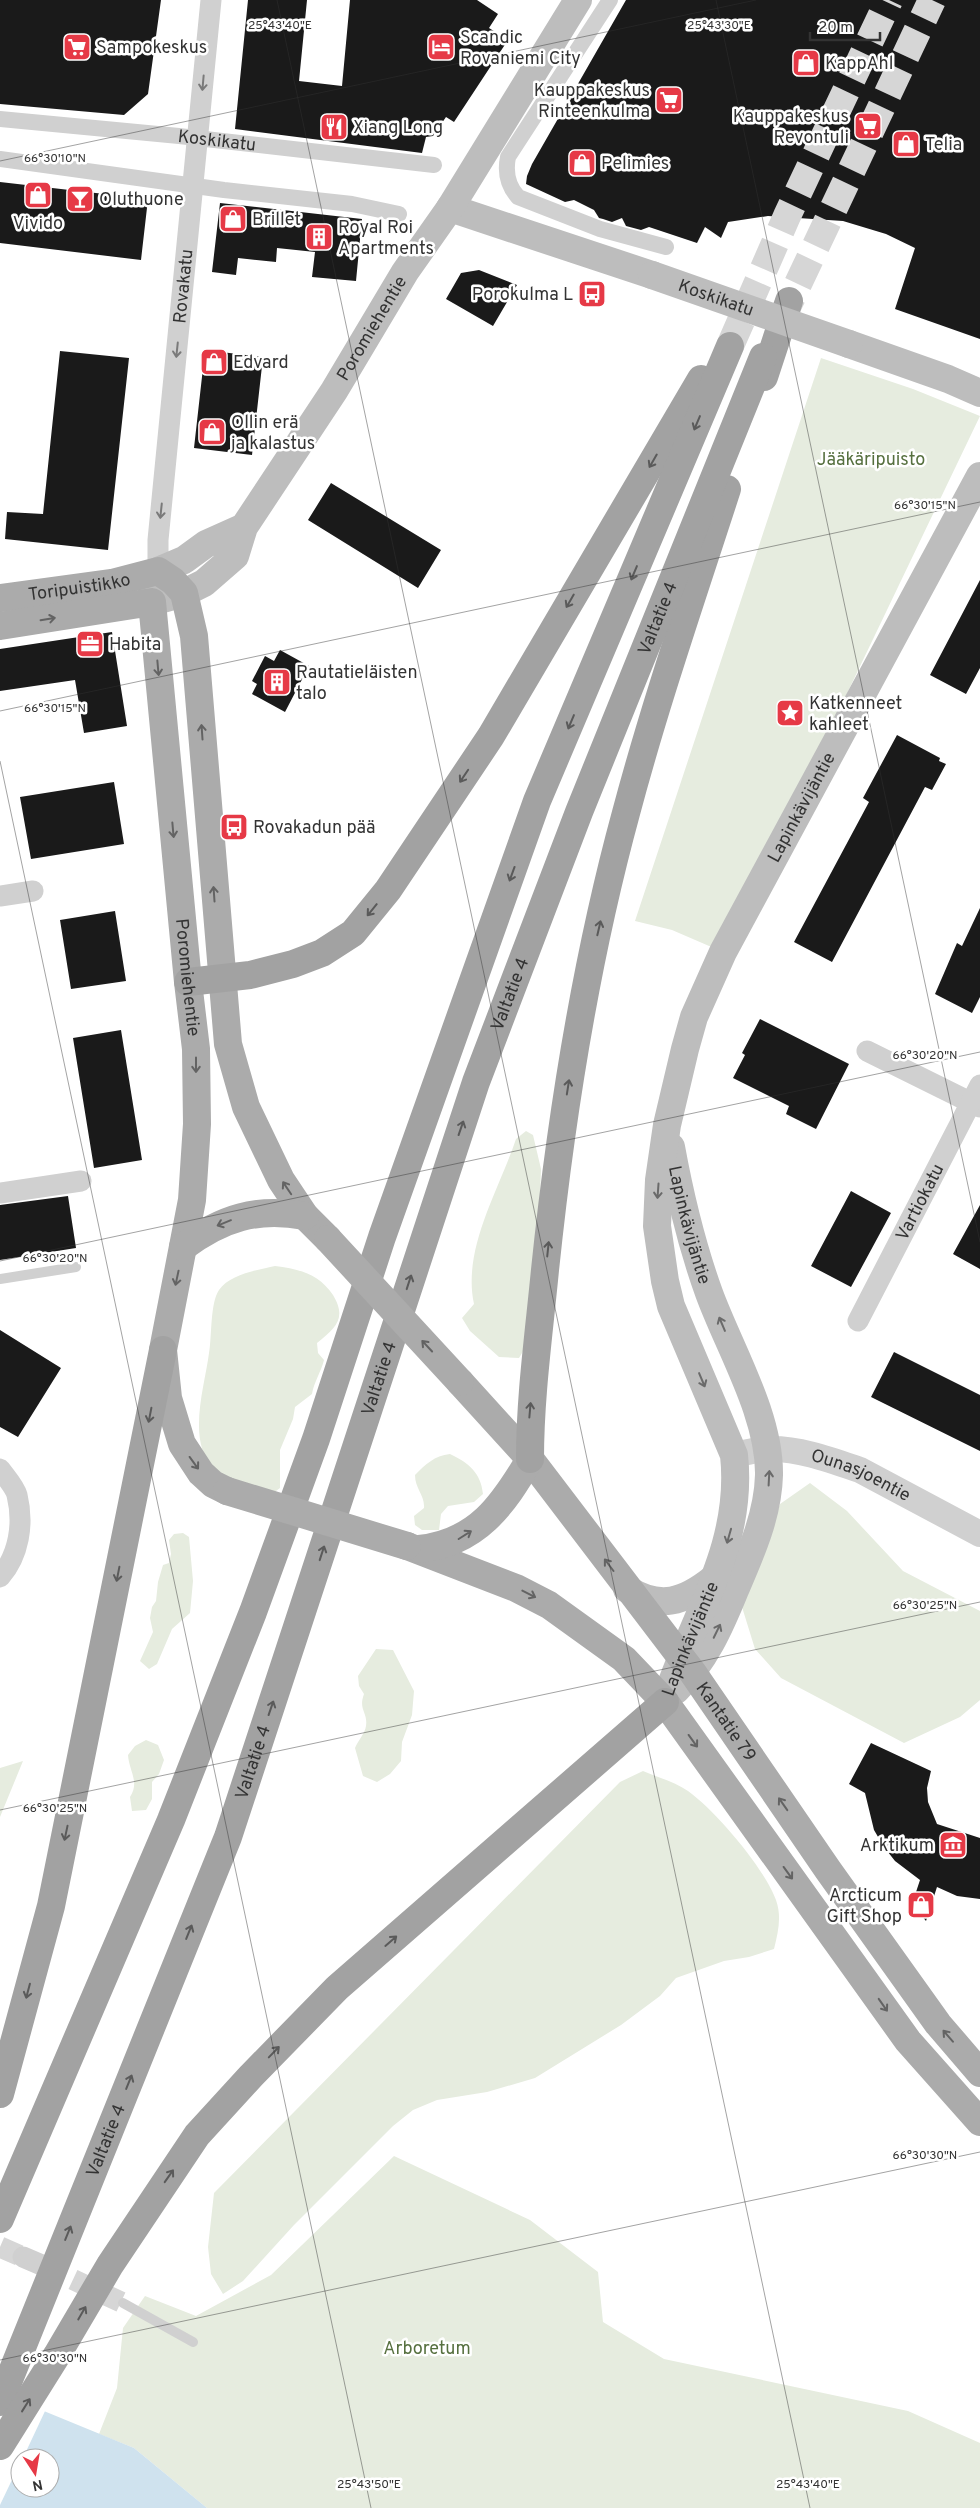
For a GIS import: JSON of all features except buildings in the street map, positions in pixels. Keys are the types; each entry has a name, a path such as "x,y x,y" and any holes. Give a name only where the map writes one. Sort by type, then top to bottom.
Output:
{"highway":[{"path":"530,1459 530,1416 555,1177 569,1083 594,946 625,815 659,698 789,301"},
{"path":"0,2218 171,1820 253,1612 316,1439 382,1237 537,801 726,345 491,736 382,897 353,933 322,953 293,964 250,975 188,982"},
{"name":"Valtatie 4","path":"0,2402 228,1837 476,1082 579,812 763,357"},
{"path":"0,2094 51,1906 163,1350"},
{"path":"0,2446 110,2265 197,2135 251,2076 337,1988 665,1702"}],"main road":[{"name":"Poromiehentie","path":"152,602 184,593 216,575 235,556 244,527 334,391 405,272 450,208 578,0"},
{"name":"Koskikatu","path":"450,208 652,275 948,379 980,393"},
{"name":"Lapinkävijäntie","path":"686,1665 698,1620 725,1550 735,1505 737,1482 734,1455 671,1306 666,1287 657,1226 659,1180 667,1125 694,1017 724,952 980,476"},
{"path":"158,572 184,560 206,544 244,527"},
{"name":"Poromiehentie","path":"158,572 152,602 196,1050 196,1124 192,1200 163,1350 168,1398 182,1444 201,1472 213,1484 227,1491"},
{"path":"158,572 173,581 184,593"},
{"name":"Toripuistikko","path":"0,598 112,583 158,572"},
{"name":"Poromiehentie","path":"184,593 197,658 221,977 228,1044 239,1089 253,1125 281,1180 305,1216 460,1382"},
{"name":"Toripuistikko","path":"0,626 152,602"},
{"name":"Lapinkävijäntie","path":"665,1702 686,1665 720,1626 757,1536 767,1500 769,1475 768,1449 750,1392 709,1292 681,1197 667,1125"},
{"path":"183,1247 202,1233 242,1216 267,1212 305,1216"},
{"name":"Kantatie 79","path":"460,1382 530,1459 686,1665 932,2016 980,2073"},
{"path":"413,1547 452,1543 470,1532 512,1490 530,1459"},
{"name":"Kantatie 79","path":"227,1491 413,1547 516,1588 549,1604 624,1660 665,1702 908,2040 980,2122"},
{"path":"627,1589 647,1600 664,1602 683,1598 714,1579"}],"street":[{"name":"Rovakatu","path":"158,572 159,532 211,0"},
{"path":"610,0 508,157 508,178 513,191 518,197 600,229 666,247"},
{"name":"Koskikatu","path":"0,119 198,138 434,165"},
{"path":"0,159 352,204 399,214"},
{"path":"0,896 33,891"},
{"path":"867,1051 977,1098"},
{"name":"Vartiokatu","path":"858,1321 977,1098"},
{"path":"0,1193 81,1181"},
{"name":"Ounasjoentie","path":"734,1455 768,1449 812,1455 860,1470 980,1534"},
{"path":"0,1469 16,1494 20,1524 14,1557 0,1576"},
{"path":"23,2257 44,2266"}],"lane":[{"path":"0,1279 76,1267"},
{"path":"123,2303 194,2342"}],"green space":[{"name":"Jääkäripuisto","path":"821,358 913,389 980,416 723,952 672,930 635,921"},
{"path":"526,1131 533,1135 541,1169 539,1224 525,1348 519,1358 499,1357 470,1331 462,1318 474,1304 473,1262 484,1220 516,1139"},
{"path":"275,1266 300,1271 315,1277 333,1295 339,1310 339,1316 334,1327 317,1343 318,1353 324,1360 323,1364 312,1394 295,1407 293,1419 280,1450 280,1488 272,1494 247,1487 216,1471 207,1460 201,1446 199,1414 209,1353 214,1303 219,1290 237,1276"},
{"path":"450,1454 463,1461 477,1474 483,1494 474,1502 448,1506 441,1514 439,1530 422,1530 415,1525 414,1516 424,1508 424,1503 415,1480 415,1475 435,1459"},
{"path":"810,1483 847,1511 903,1571 980,1611 980,1700 960,1717 904,1743 781,1678 755,1649 742,1607 780,1504"},
{"path":"183,1533 189,1537 193,1581 190,1613 172,1629 157,1664 149,1669 140,1661 153,1632 150,1618 152,1607 156,1601 158,1582 163,1565 169,1563 171,1554 169,1540 174,1534"},
{"path":"376,1649 393,1650 414,1691 412,1715 402,1742 401,1761 390,1774 377,1782 363,1776 355,1748 366,1726 366,1717 362,1704 364,1694 359,1686 358,1676"},
{"path":"146,1740 158,1745 164,1760 159,1774 152,1782 152,1799 146,1810 132,1811 130,1797 133,1792 134,1781 128,1755 135,1746"},
{"path":"23,1761 0,1817 0,1768"},
{"path":"643,1771 672,1782 688,1791 712,1812 751,1857 770,1887 778,1906 779,1924 774,1949 749,1957 724,1961 676,1978 660,1996 621,2025 535,2078 487,2092 437,2100 413,2110 393,2126 294,2225 243,2281 223,2294 211,2274 208,2247 214,2193 620,1782"},
{"name":"Arboretum","path":"394,2156 530,2220 598,2272 603,2322 664,2359 908,2411 980,2443 980,2508 207,2508 134,2448 99,2434 117,2388 123,2328 145,2296 196,2316 271,2275"}],"water":[{"path":"0,2393 134,2448 207,2508 0,2508"}],"pier":[{"path":"0,2391 46,2409 28,2448 10,2448 10,2484 0,2505"}],"tunnel":[{"path":"730,346 787,216 889,0"},
{"path":"780,322 932,0"},
{"path":"0,2247 23,2257"},
{"path":"44,2266 123,2303"}],"place":[{"name":"Sampokeskus","path":"77,47"},
{"name":"Scandic Rovaniemi City","path":"441,47"},
{"name":"KappAhl","path":"806,63"},
{"name":"Kauppakeskus Rinteenkulma","path":"669,100"},
{"name":"Kauppakeskus Revontuli","path":"868,126"},
{"name":"Xiang Long","path":"334,127"},
{"name":"Telia","path":"906,144"},
{"name":"Pelimies","path":"582,163"},
{"name":"Vivido","path":"38,195"},
{"name":"Oluthuone","path":"80,199"},
{"name":"Brillet","path":"233,219"},
{"name":"Royal Roi Apartments","path":"319,237"},
{"name":"Porokulma L","path":"592,294"},
{"name":"Edvard","path":"214,362"},
{"name":"Ollin erä ja kalastus","path":"212,432"},
{"name":"Habita","path":"90,644"},
{"name":"Rautatieläisten talo","path":"277,682"},
{"name":"Katkenneet kahleet","path":"790,713"},
{"name":"Rovakadun pää","path":"234,827"},
{"name":"Arktikum","path":"953,1845"},
{"name":"Arcticum Gift Shop","path":"921,1905"}]}
